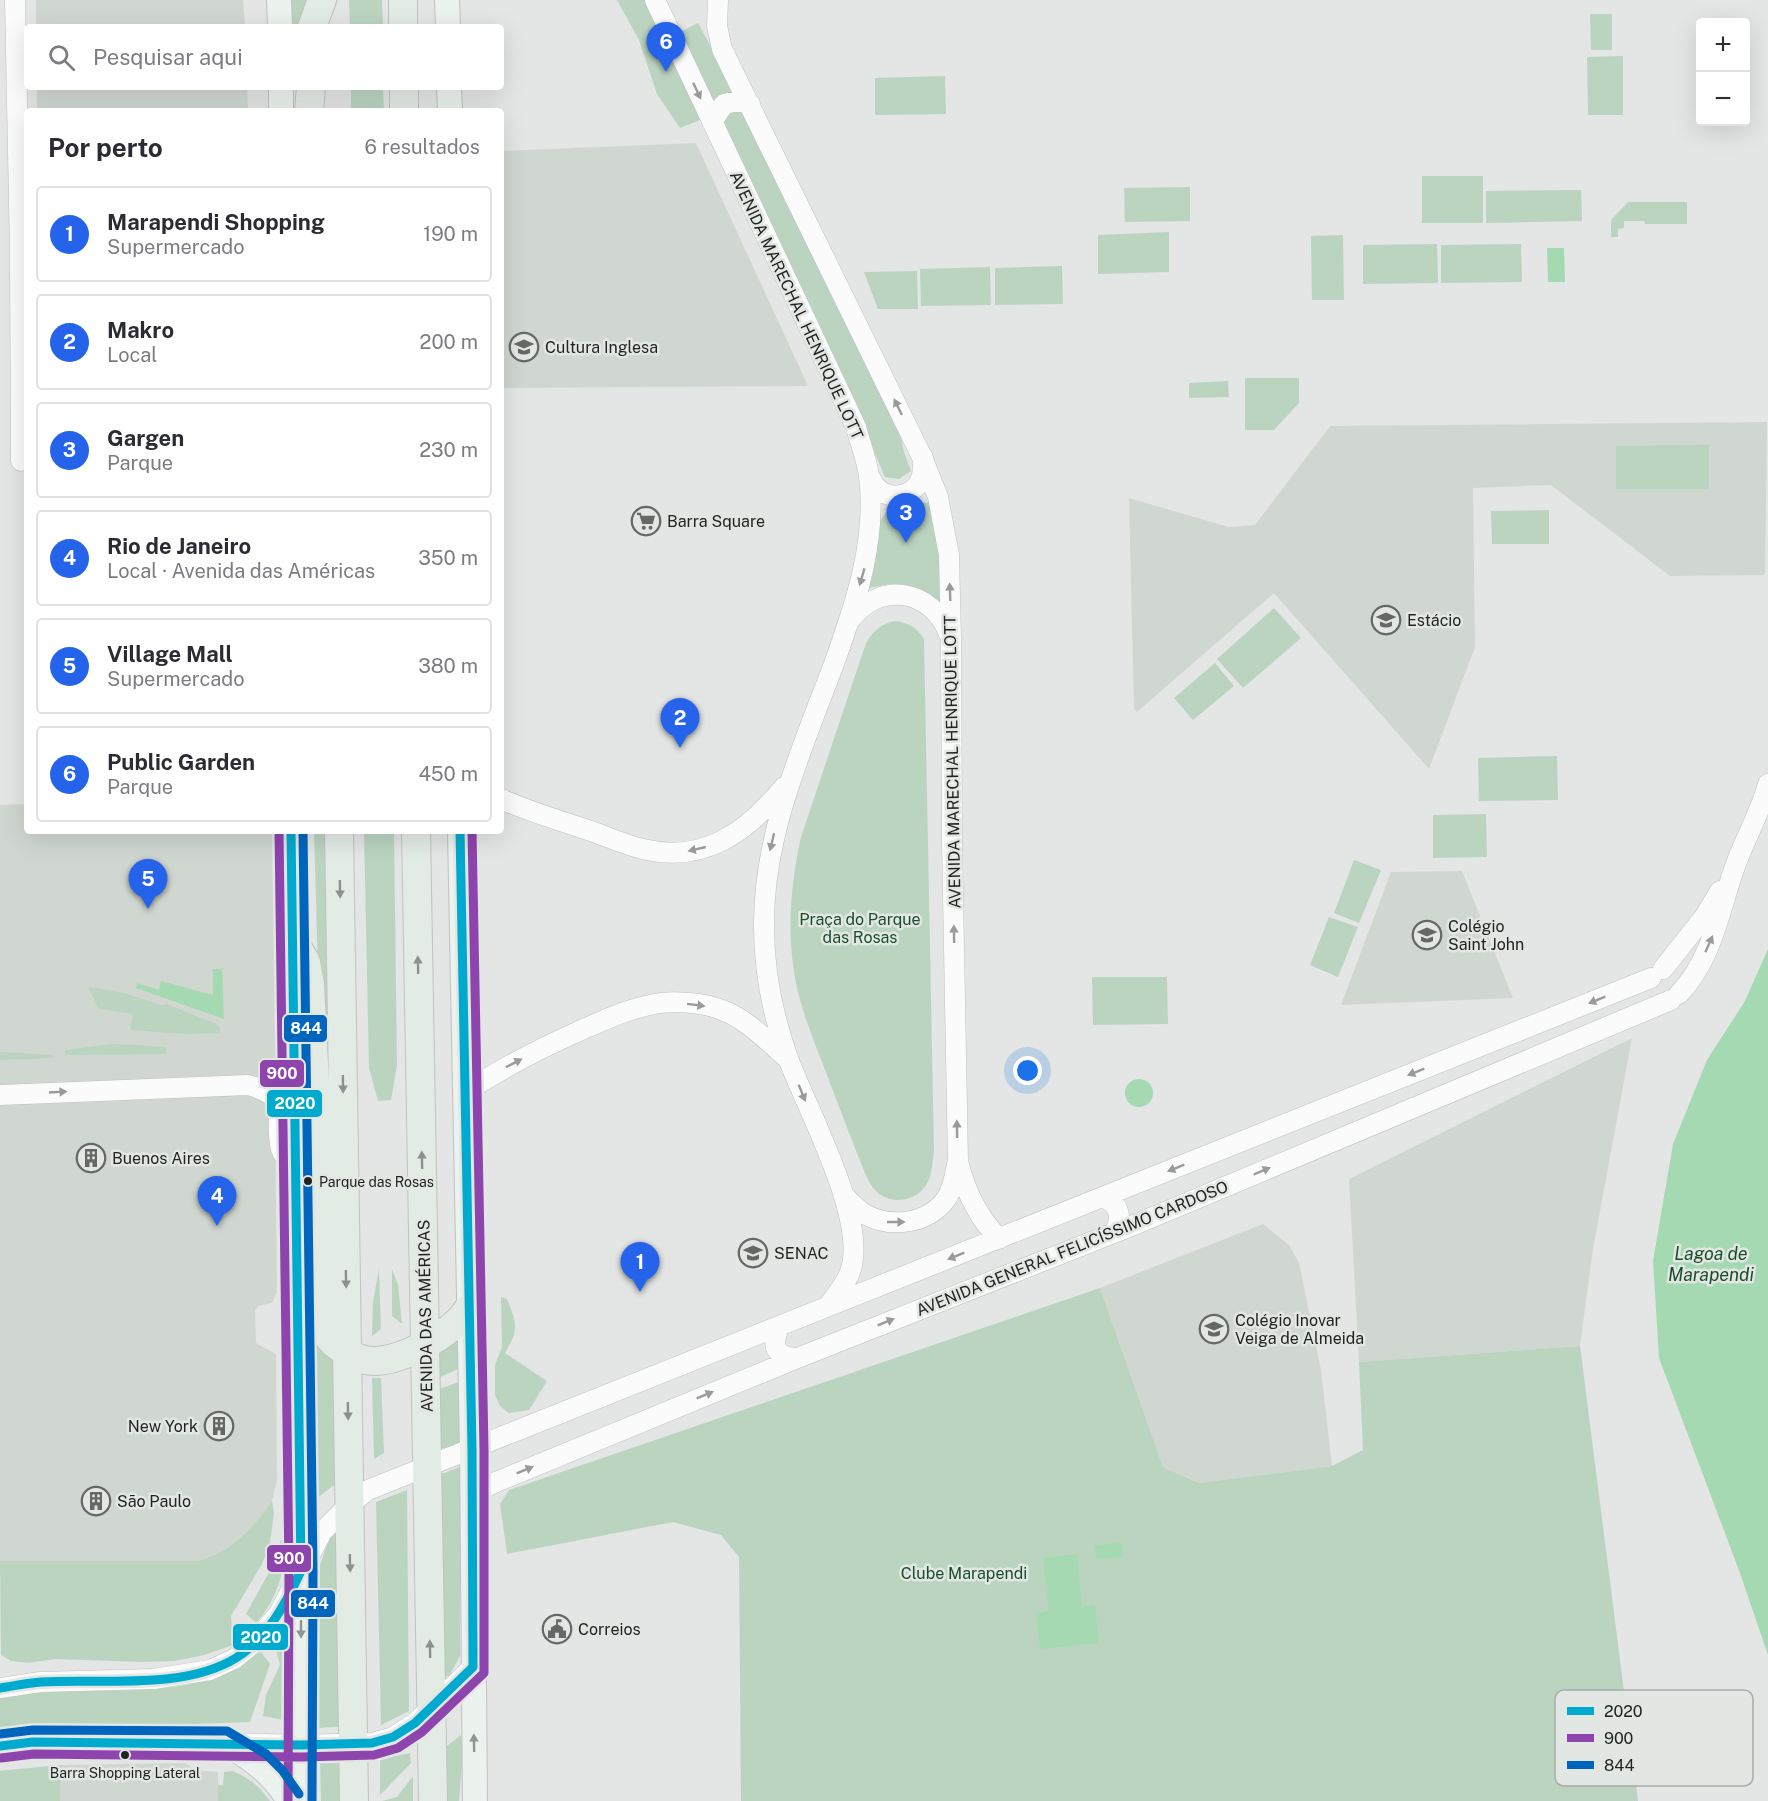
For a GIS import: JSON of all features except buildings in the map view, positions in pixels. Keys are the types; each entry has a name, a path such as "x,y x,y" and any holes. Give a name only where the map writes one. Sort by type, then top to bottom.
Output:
{"highway":[{"path":"313,24 323,0"},
{"path":"323,0 325,24"},
{"path":"403,0 403,24"},
{"path":"309,108 311,90"},
{"path":"326,90 327,108"},
{"path":"404,90 404,108"},
{"path":"339,834 354,1801"},
{"name":"AVENIDA DAS AMÉRICAS","path":"416,834 433,1801"},
{"path":"293,940 306,962 310,983 318,1154 322,1326 330,1341 347,1353 366,1361 380,1361 406,1354 425,1344 455,1323 468,1308"}],"main road":[{"path":"279,0 280,24"},
{"path":"447,0 449,24"},
{"path":"281,90 281,108"},
{"path":"449,90 450,108"},
{"path":"291,834 301,1571 300,1801"},
{"path":"460,834 472,1449 475,1801"},
{"path":"224,1743 266,1771 289,1801"}],"street":[{"path":"15,0 21,460"},
{"path":"450,24 462,0"},
{"name":"AVENIDA MARECHAL HENRIQUE LOTT","path":"655,0 856,427 869,475 870,520 865,566 849,621 792,778 771,846 765,890 764,920 770,996 788,1059 845,1197 853,1230 854,1252 850,1271 839,1293 827,1307"},
{"name":"AVENIDA MARECHAL HENRIQUE LOTT","path":"718,0 717,26 722,49 922,456 938,496 944,522 948,555 951,639 958,1161 968,1194 999,1239"},
{"path":"712,122 724,104 738,101 750,104"},
{"path":"869,475 876,487 884,493 894,496 905,495 920,481 923,471 922,456"},
{"path":"849,621 857,610 871,600 887,594 903,595 920,599 932,607 945,621 951,639"},
{"path":"504,800 643,849 669,853 688,852 714,845 746,827 766,809 792,778"},
{"path":"0,1688 39,1682 153,1679 192,1674 223,1665 247,1649 279,1613 322,1532 349,1504 368,1490 1657,974 1673,971 1680,979 1681,989 1675,997 1660,1000 1652,993 1650,983 1657,974 1705,916 1736,863 1768,784"},
{"name":"AVENIDA GENERAL FELICÍSSIMO CARDOSO","path":"472,1494 496,1482 795,1359 1469,1086 1675,997 1693,978 1703,960 1716,929 1736,863"},
{"path":"464,1093 507,1066 604,1020 628,1010 662,1003 710,1006 722,1010 745,1023 788,1059"},
{"path":"1452,1058 1462,1056 1468,1058 1474,1076 1469,1086"},
{"path":"0,1095 248,1085 268,1091 279,1106 280,1144 286,1158 295,1169"},
{"path":"1319,1111 1313,1119 1315,1130 1322,1138 1333,1141"},
{"path":"845,1197 865,1214 886,1222 909,1222 929,1214 946,1199 954,1181 958,1161"},
{"path":"1103,1197 1111,1200 1120,1215 1115,1231"},
{"path":"779,1327 775,1339 776,1349 781,1356 795,1359"},
{"path":"0,1746 33,1742 301,1745 372,1743 393,1737 415,1724 473,1667"}],"shaded area":[{"path":"36,0 243,0 245,24 36,24"},
{"path":"37,90 247,90 248,108 37,108"},
{"path":"696,143 808,386 504,388 504,151"},
{"name":"Estácio","path":"1767,422 1765,575 1670,576 1551,485 1473,488 1475,647 1429,769 1274,593 1137,712 1134,709 1129,498 1229,527 1255,525 1330,426"},
{"path":"24,804 24,834 279,834 279,1059 266,1077 275,1122 277,1291 272,1303 259,1306 255,1310 256,1343 276,1354 277,1481 272,1501 249,1532 230,1548 213,1557 198,1561 0,1561 0,805"},
{"name":"Colégio Saint John","path":"1462,871 1513,998 1341,1005 1391,872"},
{"path":"1632,1038 1593,1249 1580,1346 1359,1362 1349,1179"},
{"name":"Colégio Inovar Veiga de Almeida","path":"1263,1224 1289,1245 1299,1263 1321,1370 1332,1466 1199,1483 1163,1467 1100,1288"},
{"path":"184,1763 193,1770 218,1772 218,1801 0,1801 0,1771 61,1765"}],"green space":[{"path":"292,0 307,0 307,24 292,24"},
{"path":"349,0 382,0 383,24 350,24"},
{"path":"617,0 645,0 705,118 680,128 657,94 639,40"},
{"path":"1590,14 1612,14 1612,50 1591,50"},
{"path":"698,23 899,427 911,471 899,479 885,477 819,324 680,32"},
{"path":"1623,56 1623,115 1588,115 1587,57"},
{"path":"945,76 946,114 875,115 875,78"},
{"path":"351,90 383,90 384,108 351,108"},
{"path":"1422,176 1483,176 1483,223 1422,223"},
{"path":"1190,187 1190,221 1125,222 1124,188"},
{"path":"1581,190 1582,221 1486,223 1486,191"},
{"path":"1628,202 1687,202 1687,224 1645,224 1644,221 1624,221 1624,228 1618,229 1618,237 1611,237 1611,220"},
{"path":"1169,232 1169,272 1098,274 1098,235"},
{"path":"1343,235 1344,300 1312,300 1311,236"},
{"path":"1437,244 1438,283 1363,284 1363,245"},
{"path":"1521,244 1522,282 1441,283 1441,245"},
{"path":"1062,266 1063,304 995,305 995,268"},
{"path":"990,267 991,305 921,306 920,269"},
{"path":"917,271 918,309 878,309 864,272"},
{"path":"1245,378 1299,378 1299,403 1274,430 1245,430"},
{"path":"1228,381 1229,397 1189,398 1189,383"},
{"path":"1709,445 1709,489 1616,489 1616,446"},
{"path":"932,502 941,557 944,608 926,594 909,586 891,584 868,588 874,529 891,506"},
{"path":"1549,510 1549,544 1492,544 1491,511"},
{"path":"1274,608 1301,638 1243,688 1217,659"},
{"name":"Praça do Parque das Rosas","path":"895,621 912,626 924,639 934,1152 927,1184 919,1193 902,1200 883,1197 873,1188 867,1178 810,1032 797,988 791,950 792,894 801,837 866,643 878,628"},
{"path":"1215,663 1234,686 1193,720 1174,698"},
{"path":"1557,756 1558,800 1479,801 1478,758"},
{"path":"1486,814 1487,857 1433,858 1433,815"},
{"path":"314,834 329,834 337,1325 319,1006"},
{"path":"364,834 394,834 397,1065 391,1100 378,1101 369,1068"},
{"path":"1354,860 1381,870 1359,923 1334,913"},
{"path":"1329,917 1358,927 1338,977 1310,965"},
{"path":"1092,977 1167,977 1168,1024 1093,1025"},
{"path":"88,987 124,993 164,1006 166,1004 217,1024 220,1028 219,1033 186,1034 130,1030 133,1014 99,1009"},
{"path":"112,1044 166,1047 167,1054 65,1055 65,1050"},
{"path":"0,1052 53,1055 53,1058 0,1060"},
{"path":"379,1269 381,1329 372,1336 373,1302"},
{"path":"392,1269 398,1285 402,1324 392,1316"},
{"name":"Clube Marapendi","path":"1100,1288 1163,1467 1199,1483 1332,1466 1363,1450 1359,1362 1580,1346 1624,1690 1555,1690 1555,1786 1636,1786 1638,1801 741,1801 739,1557 721,1535 673,1522 507,1554 500,1504 509,1490"},
{"path":"501,1297 507,1299 515,1326 513,1338 505,1353 547,1381 529,1410 509,1413 500,1406 495,1395 495,1365 502,1347"},
{"path":"313,1333 339,1361 339,1481 316,1499"},
{"path":"458,1335 458,1369 438,1378 437,1342"},
{"path":"372,1378 381,1378 384,1453 374,1459"},
{"path":"459,1382 460,1448 438,1448 437,1390"},
{"path":"460,1467 460,1656 449,1676 442,1677 439,1475"},
{"path":"407,1490 409,1711 381,1725 376,1502"},
{"path":"272,1501 274,1513 270,1543 262,1564 231,1616 233,1645 204,1655 175,1661 55,1659 28,1663 11,1661 1,1655 0,1561 198,1561 222,1552 241,1538"},
{"path":"342,1528 346,1726 319,1728 317,1574 329,1539"},
{"path":"286,1536 279,1582 270,1604 256,1623 246,1614 268,1574 281,1540"},
{"path":"293,1610 293,1722 263,1716 266,1695 280,1665 274,1642"},
{"path":"261,1652 270,1664 250,1722 59,1729 0,1738 0,1697 46,1692 139,1690 185,1685 212,1676"},
{"path":"461,1735 463,1752 459,1801 444,1801 443,1749"},
{"path":"410,1753 411,1763 380,1795 380,1759"},
{"path":"346,1757 348,1801 321,1801 320,1759"},
{"path":"61,1765 60,1801 0,1801 0,1771"},
{"path":"232,1771 254,1783 270,1801 218,1801 218,1785 223,1785 224,1772"},
{"path":"413,1776 413,1801 382,1801 397,1797"}],"water":[{"path":"1547,248 1564,248 1565,282 1548,282"},
{"name":"Lagoa de Marapendi","path":"1768,949 1768,1655 1740,1573 1659,1358 1653,1261 1673,1144 1707,1060 1745,1001"},
{"path":"213,969 222,969 224,1019 136,988 137,983 159,990 161,981 213,995"},
{"path":"1139,1079 1149,1083 1153,1093 1149,1103 1139,1107 1129,1103 1125,1093 1129,1083"},
{"path":"1122,1543 1123,1557 1096,1559 1095,1545"},
{"path":"1077,1554 1082,1606 1095,1605 1099,1643 1040,1649 1036,1613 1049,1611 1043,1558"}],"transit line":[{"name":"900","path":"279,834 289,1571 288,1801"},
{"name":"2020","path":"0,1688 41,1682 166,1679 215,1668 236,1658 266,1631 282,1608 301,1571 291,834"},
{"name":"844","path":"303,834 313,1571 312,1801"},
{"name":"2020","path":"0,1746 33,1742 301,1745 372,1743 393,1737 415,1723 473,1667 472,1449 460,834"},
{"name":"900","path":"1,1758 34,1754 301,1757 374,1755 398,1748 422,1732 484,1673 484,1449 472,834"},
{"name":"844","path":"0,1734 33,1730 227,1731 266,1754 282,1770 299,1794"}],"place":[{"name":"Public Garden","path":"666,72"},
{"name":"Cultura Inglesa","path":"524,347"},
{"name":"Barra Square","path":"646,521"},
{"name":"Gargen","path":"906,543"},
{"name":"Estácio","path":"1386,620"},
{"name":"Makro","path":"680,748"},
{"name":"Village Mall","path":"148,909"},
{"name":"Colégio Saint John","path":"1427,935"},
{"name":"Buenos Aires","path":"91,1158"},
{"name":"Parque das Rosas","path":"308,1181"},
{"name":"Rio de Janeiro","path":"217,1226"},
{"name":"SENAC","path":"753,1253"},
{"name":"Marapendi Shopping","path":"640,1292"},
{"name":"Colégio Inovar Veiga de Almeida","path":"1214,1329"},
{"name":"New York","path":"219,1426"},
{"name":"São Paulo","path":"96,1501"},
{"name":"Correios","path":"557,1629"},
{"name":"Barra Shopping Lateral","path":"125,1755"}]}
